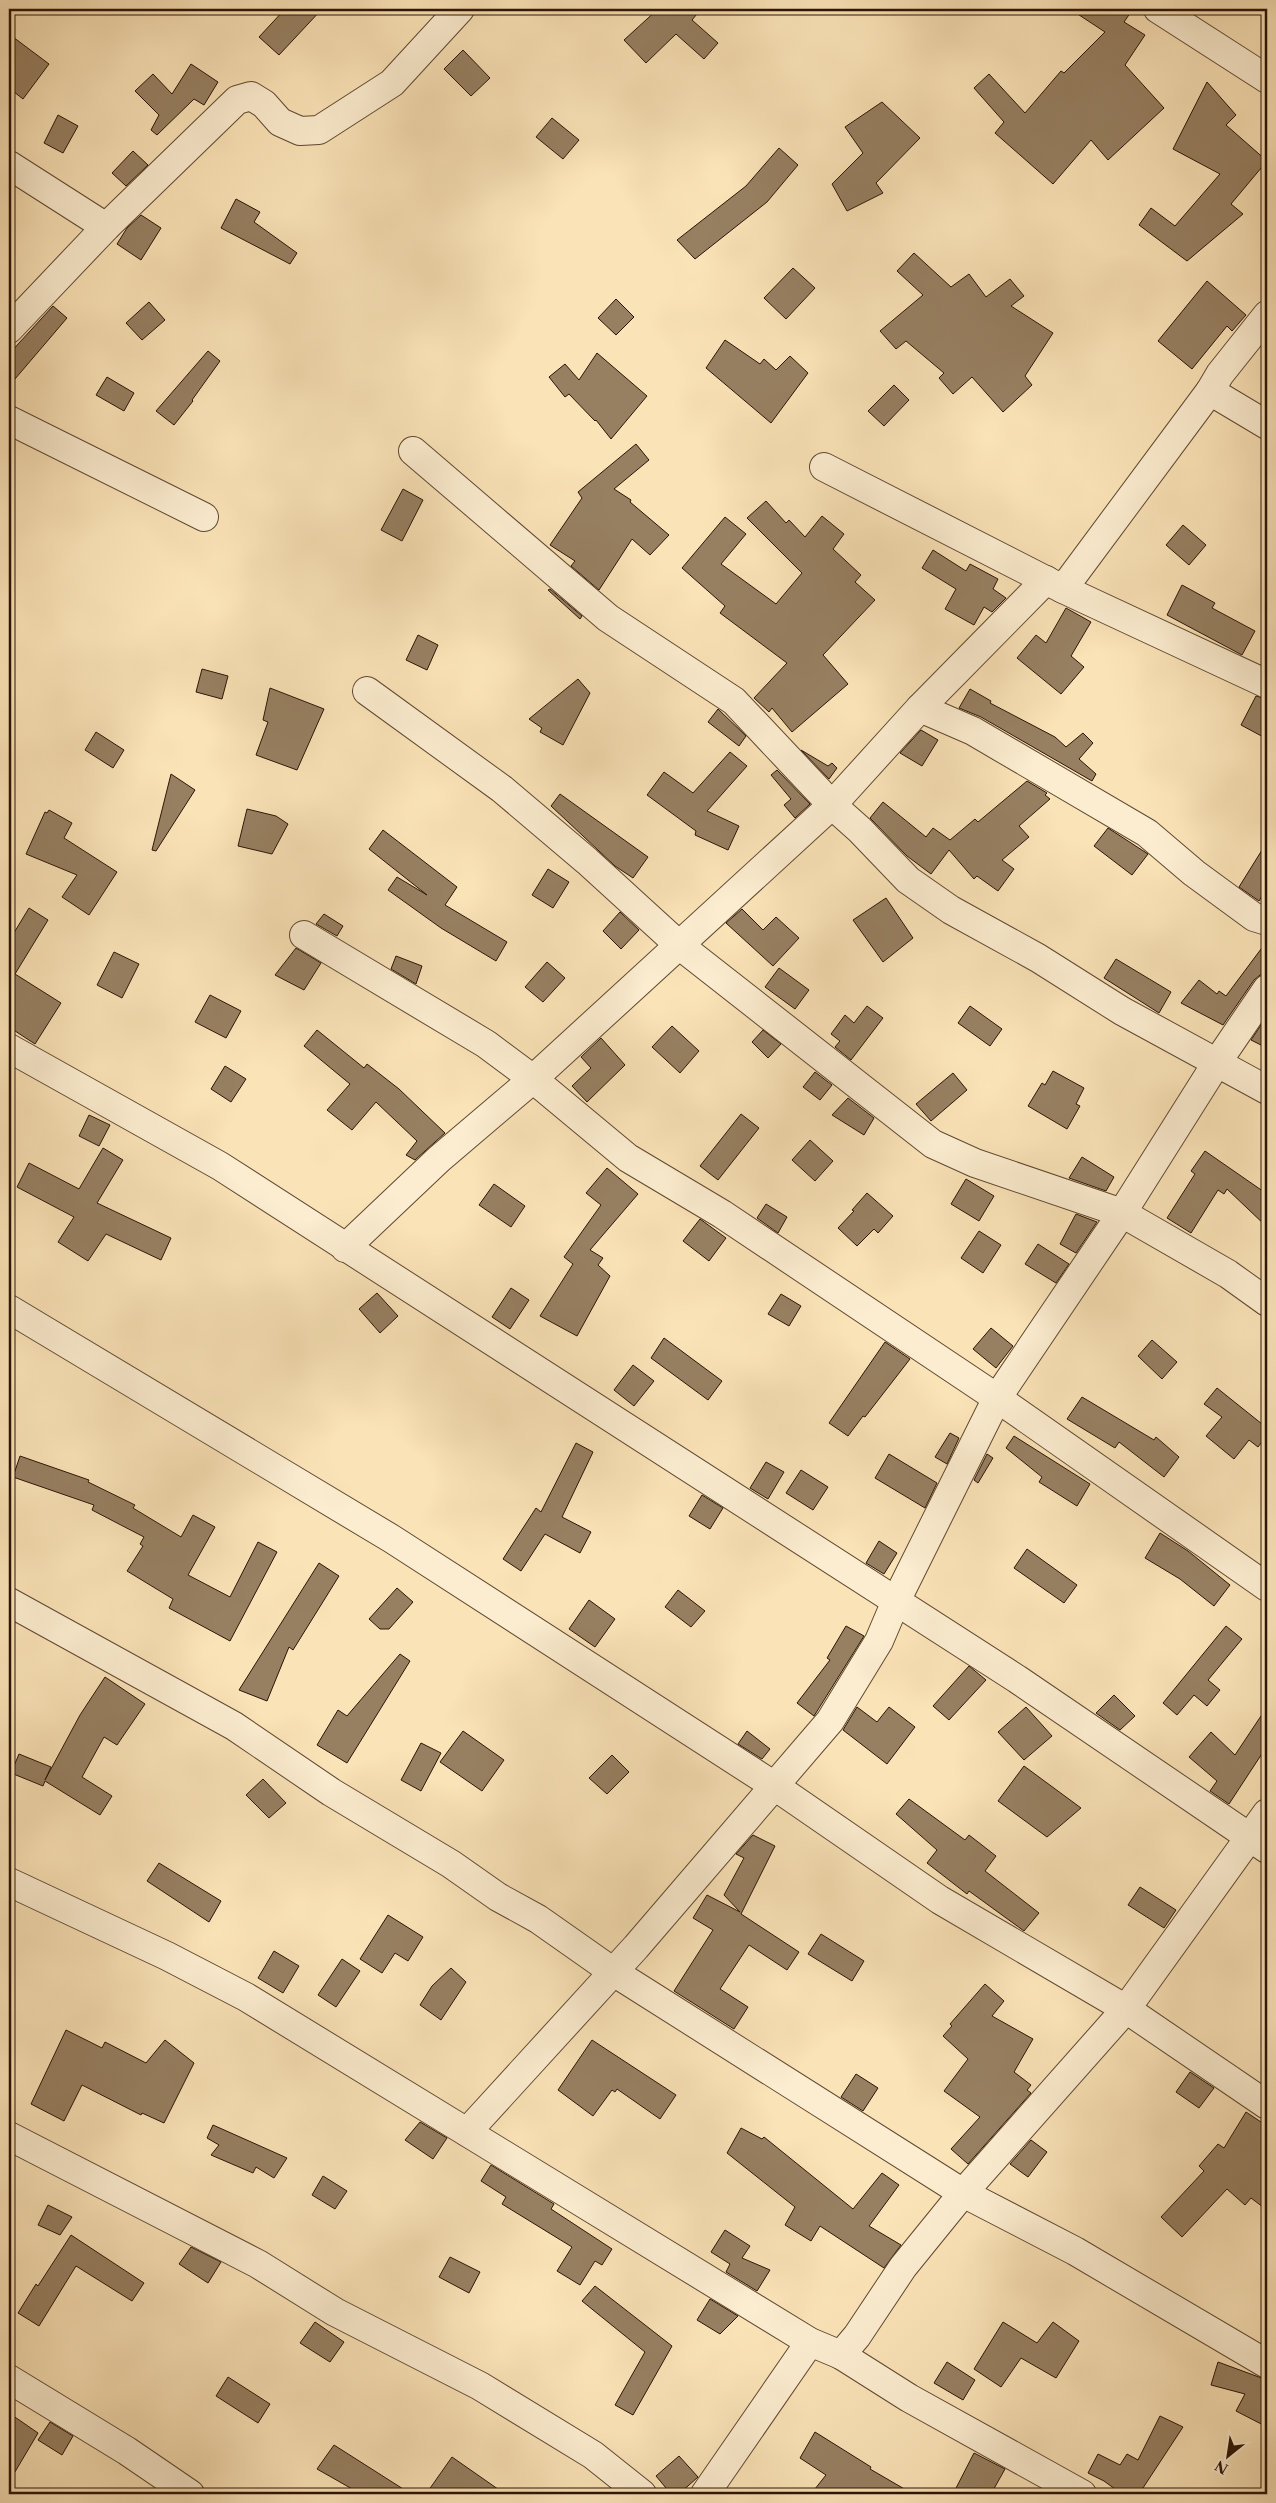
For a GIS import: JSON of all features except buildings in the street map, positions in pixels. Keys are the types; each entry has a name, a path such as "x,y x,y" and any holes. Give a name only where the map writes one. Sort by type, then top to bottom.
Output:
{"street":[{"path":"9,329 106,227 237,100 251,96 264,104 280,122 300,131 320,130 392,83 460,9"},
{"path":"1158,9 1267,79"},
{"path":"9,165 106,227"},
{"path":"345,1248 439,1159 533,1079 832,805 920,708 1054,584 1210,391 1225,367 1267,315"},
{"path":"1210,391 1267,425"},
{"path":"9,420 204,517"},
{"path":"414,451 608,618 734,701 832,805 860,830 908,880 951,910 1038,958 1122,1010 1216,1064 1267,1090"},
{"path":"824,467 1054,584 1267,684"},
{"path":"367,691 502,789 587,861 679,945 933,1144 975,1163 1122,1213 1228,1274 1267,1302"},
{"path":"920,708 973,731 1147,833 1194,873 1254,916 1267,921"},
{"path":"304,935 486,1044 533,1079 628,1158 722,1214 997,1398 1267,1587"},
{"path":"467,2132 612,1970 636,1947 830,1720 879,1641 896,1601 997,1398 1122,1213 1216,1064 1267,989"},
{"path":"9,1048 220,1166 1017,1679 1258,1842"},
{"path":"9,1309 392,1539 773,1785 940,1900 1126,2009 1267,2105"},
{"path":"9,1602 234,1726 331,1792 451,1864 498,1897 538,1919 612,1970 963,2193 1075,2251 1267,2364"},
{"path":"841,2355 857,2336 903,2267 963,2193 1126,2009 1258,1842 1267,1813"},
{"path":"9,1882 167,1956 246,1998 810,2342 841,2355 918,2403 1082,2494"},
{"path":"9,2136 258,2264 335,2312 480,2386 592,2455 642,2494"},
{"path":"705,2494 810,2342"},
{"path":"9,2379 126,2451 190,2494"}]}
